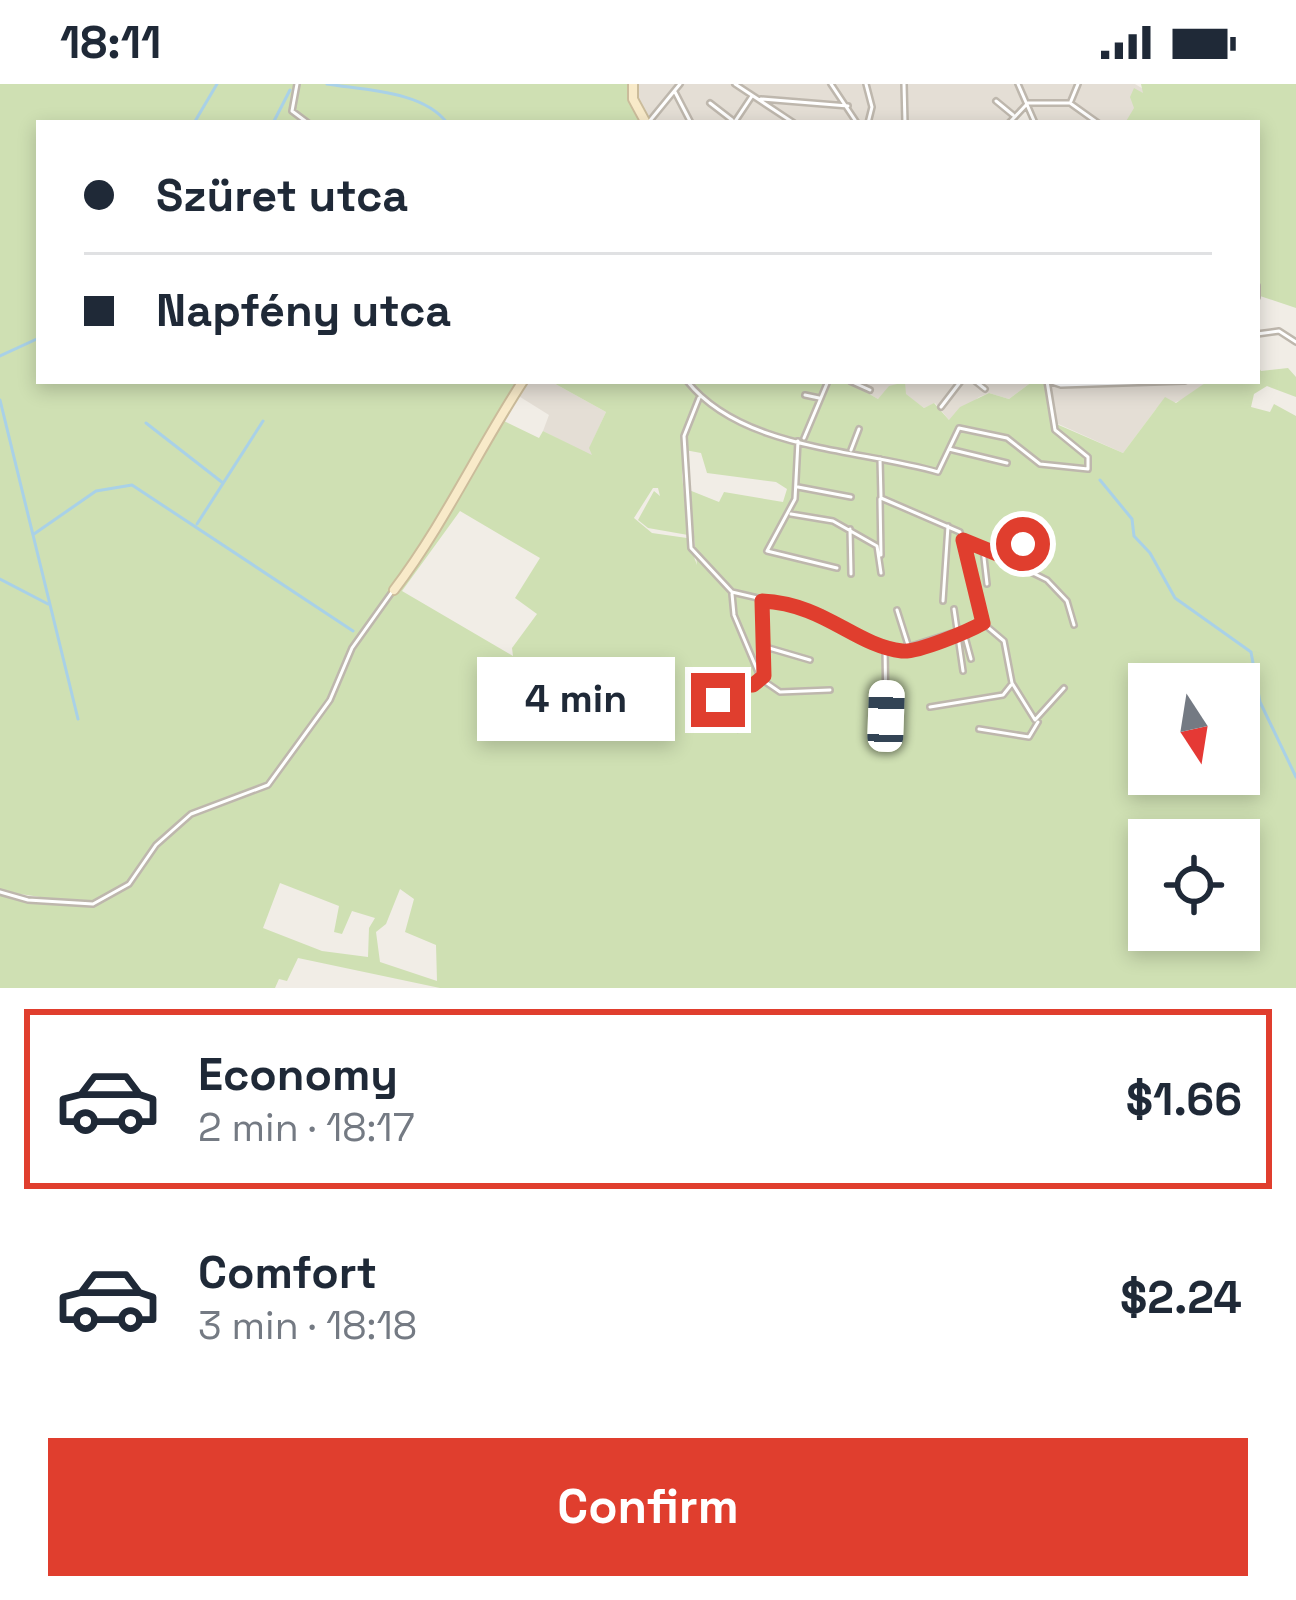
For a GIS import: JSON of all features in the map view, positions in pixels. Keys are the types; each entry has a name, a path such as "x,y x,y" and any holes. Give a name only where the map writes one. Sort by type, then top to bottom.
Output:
{"street":[{"path":"297,84 292,112 304,120"},
{"path":"633,84 633,99 645,120"},
{"path":"650,120 680,84"},
{"path":"735,84 790,120"},
{"path":"735,120 751,93 750,84"},
{"path":"831,84 855,120"},
{"path":"866,84 872,107 869,120"},
{"path":"904,84 905,120"},
{"path":"1018,84 1034,120"},
{"path":"1070,103 1078,84"},
{"path":"674,91 689,120"},
{"path":"761,99 848,106"},
{"path":"996,101 1015,116"},
{"path":"1012,120 1028,104 1070,103 1094,120"},
{"path":"710,104 731,120"},
{"path":"1260,333 1268,331 1296,342"},
{"path":"0,892 93,904 127,886 156,845 191,814 274,779 335,692 360,635 440,528 521,384"},
{"path":"690,384 700,396 756,430 938,472 961,428 1007,438 1040,464 1090,467 1088,457 1055,430 1048,384"},
{"path":"827,384 800,440 789,513 767,549 837,568"},
{"path":"859,384 870,390"},
{"path":"941,407 960,384"},
{"path":"979,384 985,389"},
{"path":"1056,384 1111,384"},
{"path":"805,395 821,398"},
{"path":"700,396 684,436 691,548 732,592 822,613 862,640 910,650 983,623"},
{"path":"850,451 859,429"},
{"path":"947,449 1006,463"},
{"path":"880,457 880,573"},
{"path":"796,487 851,497"},
{"path":"881,498 948,525 963,539 1012,560 1065,598 1074,625"},
{"path":"789,513 850,528 880,552"},
{"path":"943,601 948,525"},
{"path":"850,528 850,574"},
{"path":"1012,560 1030,536 1035,540"},
{"path":"963,539 983,623 1006,646 1012,683 1037,721"},
{"path":"983,547 987,584"},
{"path":"732,592 734,615 761,679 780,692 830,690"},
{"path":"761,679 767,649 762,601"},
{"path":"954,609 963,671"},
{"path":"897,610 910,650"},
{"path":"964,632 971,659"},
{"path":"882,642 888,665 886,716"},
{"path":"767,649 810,660"},
{"path":"737,729 716,690 761,679"},
{"path":"930,707 1007,693 1012,683"},
{"path":"979,729 1030,737 1064,688"}],"shaded area":[{"path":"632,84 1135,84 1145,90 1132,120 1034,120 1026,104 1011,120 642,120"},
{"path":"524,384 555,384 606,412 590,447 595,450 592,456 543,431 549,415 517,395"},
{"path":"852,384 1029,384 1009,399 989,393 979,397 950,421 935,403 924,408 906,395 889,392 878,399"},
{"path":"1048,384 1204,384 1187,398 1156,409 1123,453 1054,422"}],"green space":[{"path":"0,84 632,84 632,102 642,120 36,120 36,384 516,384 472,467 502,420 539,438 543,431 592,455 589,448 606,412 555,384 852,384 878,399 889,386 905,384 906,394 924,408 934,403 949,420 960,407 989,393 1009,399 1029,384 1048,384 1054,423 1123,453 1165,397 1176,403 1204,384 1260,384 1260,370 1288,368 1296,377 1296,397 1267,386 1254,394 1251,407 1270,412 1274,404 1296,416 1296,988 440,988 298,958 287,981 279,979 275,988 0,988 0,894 39,903 87,904 0,891","holes":["686,428 685,450 701,453 707,473 776,482 787,489 783,502 724,492 719,502 689,490 697,565 687,538 652,533 634,518 653,488 658,488 660,496 654,491 638,520 648,528 688,535 682,475","460,511 540,558 515,598 537,614 512,648 513,656 402,591","280,883 339,906 334,932 342,934 352,911 375,918 369,928 368,957 322,951 263,928","400,889 414,899 405,932 436,945 437,981 380,962 376,932 386,924"]},
{"path":"1141,84 1296,84 1296,308 1260,296 1260,120 1127,120 1134,108 1130,97 1134,88 1143,93"}],"waterway":[{"path":"196,120 217,84"},
{"path":"327,84 408,98 444,120"},
{"path":"275,120 290,90"},
{"path":"0,356 36,339"},
{"path":"0,400 78,719"},
{"path":"197,524 263,421"},
{"path":"146,423 223,483"},
{"path":"1100,480 1132,519 1134,536 1150,553 1175,598 1251,652 1260,702 1296,777"},
{"path":"34,534 96,491 132,485 353,631"},
{"path":"0,579 48,604"}],"route":[{"path":"718,700 717,688 753,685 764,676 767,649 762,601 822,613 862,640 906,651 983,623 976,610 963,540 1012,560 1023,544"}]}
